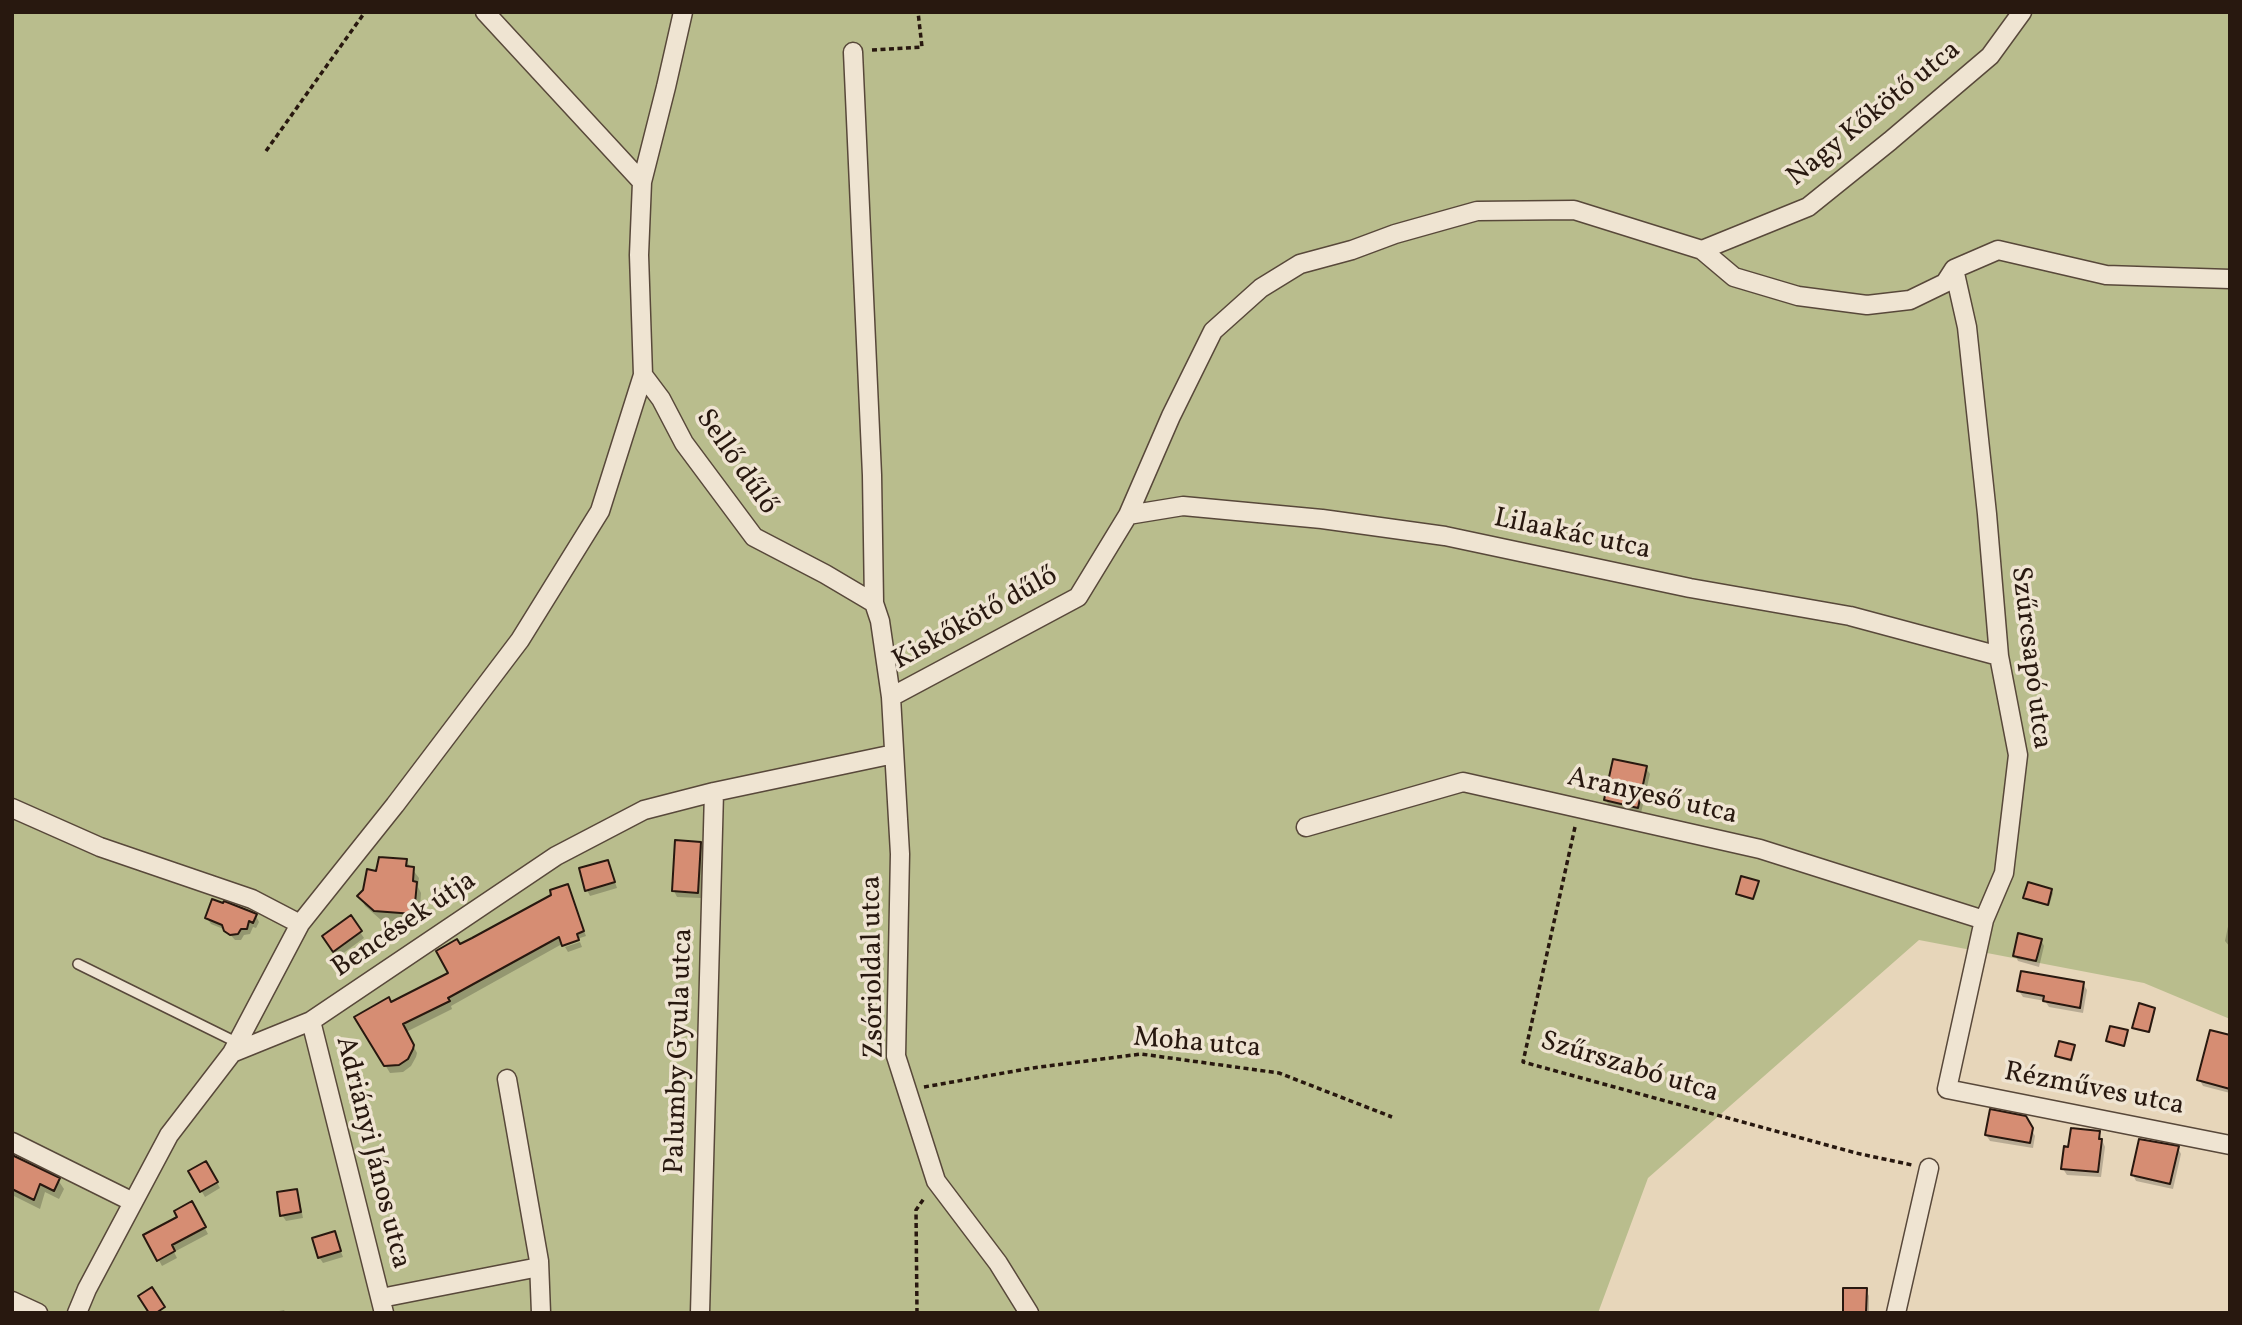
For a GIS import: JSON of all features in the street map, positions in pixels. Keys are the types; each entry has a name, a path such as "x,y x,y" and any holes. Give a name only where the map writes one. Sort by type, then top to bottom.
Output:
{"street":[{"path":"485,12 642,182"},
{"path":"235,1048 300,924 395,805 520,640 600,511 643,375 639,256 642,182 683,12"},
{"name":"Nagy Kőkötő utca","path":"1702,250 1808,207 1990,56 2022,12"},
{"name":"Zsórioldal utca","path":"853,52 872,475 874,603 880,621 891,697 900,854 896,1056 936,1181 998,1263 1029,1313"},
{"name":"Kiskőkötő dűlő","path":"891,697 1078,597 1128,515 1171,416 1213,331 1261,288 1300,264 1477,211 1574,210 1702,250"},
{"path":"1702,250 1734,277 1798,296 1867,305 1910,300 1945,283 1954,269 1998,250 2106,275 2230,279"},
{"name":"Szűrcsapó utca","path":"1947,1089 1984,920 2004,873 2018,755 1998,656 1987,514 1967,327 1954,269"},
{"name":"Sellő dűlő","path":"643,375 662,399 684,443 754,537 874,603"},
{"name":"Lilaakác utca","path":"1128,515 1183,506 1322,519 1445,536 1690,588 1850,616 1998,656"},
{"name":"Bencések útja","path":"77,1313 87,1289 169,1135 235,1048 311,1021 556,856 644,810 714,792 894,754"},
{"name":"Aranyeső utca","path":"1306,827 1463,782 1760,849 1984,920"},
{"name":"Palumby Gyula utca","path":"700,1313 714,792"},
{"path":"12,808 100,847 252,899 300,924"},
{"name":"Adriányi János utca","path":"311,1021 382,1305 539,1267"},
{"path":"507,1079 539,1267 541,1313"},
{"name":"Rézműves utca","path":"1947,1089 2230,1145"},
{"path":"12,1142 133,1202"},
{"path":"1896,1313 1929,1168"},
{"path":"12,1301 38,1313"}],"lane":[{"path":"78,964 235,1048"}],"path":[{"path":"266,151 365,12"},
{"path":"853,52 922,47 918,12"},
{"name":"Szűrszabó utca","path":"1580,808 1523,1062 1856,1153 1929,1168"},
{"name":"Moha utca","path":"908,1090 1032,1068 1141,1054 1279,1073 1392,1116"},
{"path":"917,1313 916,1210 936,1181"}],"green space":[{"path":"12,12 2230,12 2230,1019 2144,983 1919,940 1648,1178 1598,1313 12,1313"}],"building":[{"path":"1613,759 1647,766 1638,808 1604,800"},
{"path":"675,840 701,842 698,893 672,891"},
{"path":"379,857 407,859 406,866 414,867 413,881 417,882 414,914 374,911 357,896 363,890 367,869 376,871"},
{"path":"608,860 615,882 585,891 579,868"},
{"path":"1741,876 1759,881 1753,899 1736,894"},
{"path":"2028,882 2052,889 2048,905 2023,898"},
{"path":"568,884 584,931 577,934 579,940 562,946 559,937 448,998 450,1001 403,1024 414,1045 413,1049 408,1059 399,1065 384,1066 354,1017 389,997 391,1002 448,973 436,951 457,939 460,944 472,938 551,895 550,890"},
{"path":"212,899 257,914 253,923 249,921 247,929 230,935 224,931 222,925 205,918"},
{"path":"351,915 362,931 333,952 322,936"},
{"path":"2018,933 2042,939 2036,961 2013,956"},
{"path":"2021,971 2084,982 2080,1008 2043,1001 2044,996 2017,991"},
{"path":"2139,1003 2155,1008 2149,1032 2132,1028"},
{"path":"2110,1026 2128,1030 2124,1046 2106,1041"},
{"path":"2210,1030 2230,1035 2230,1089 2197,1080"},
{"path":"2059,1041 2075,1045 2071,1060 2055,1056"},
{"path":"1990,1109 2026,1116 2033,1128 2030,1143 1985,1135"},
{"path":"2071,1128 2100,1131 2099,1139 2102,1139 2098,1172 2061,1169 2064,1146 2068,1147"},
{"path":"2139,1139 2179,1146 2170,1184 2131,1175"},
{"path":"12,1155 60,1178 54,1191 40,1184 34,1200 12,1189"},
{"path":"206,1161 218,1182 200,1192 188,1171"},
{"path":"297,1189 301,1212 280,1216 277,1192"},
{"path":"192,1201 206,1227 172,1245 175,1251 157,1261 143,1235 177,1217 174,1211"},
{"path":"335,1231 341,1251 318,1258 312,1238"},
{"path":"152,1287 165,1307 156,1313 149,1313 138,1296"},
{"path":"1843,1288 1867,1288 1866,1313 1843,1313"}]}
